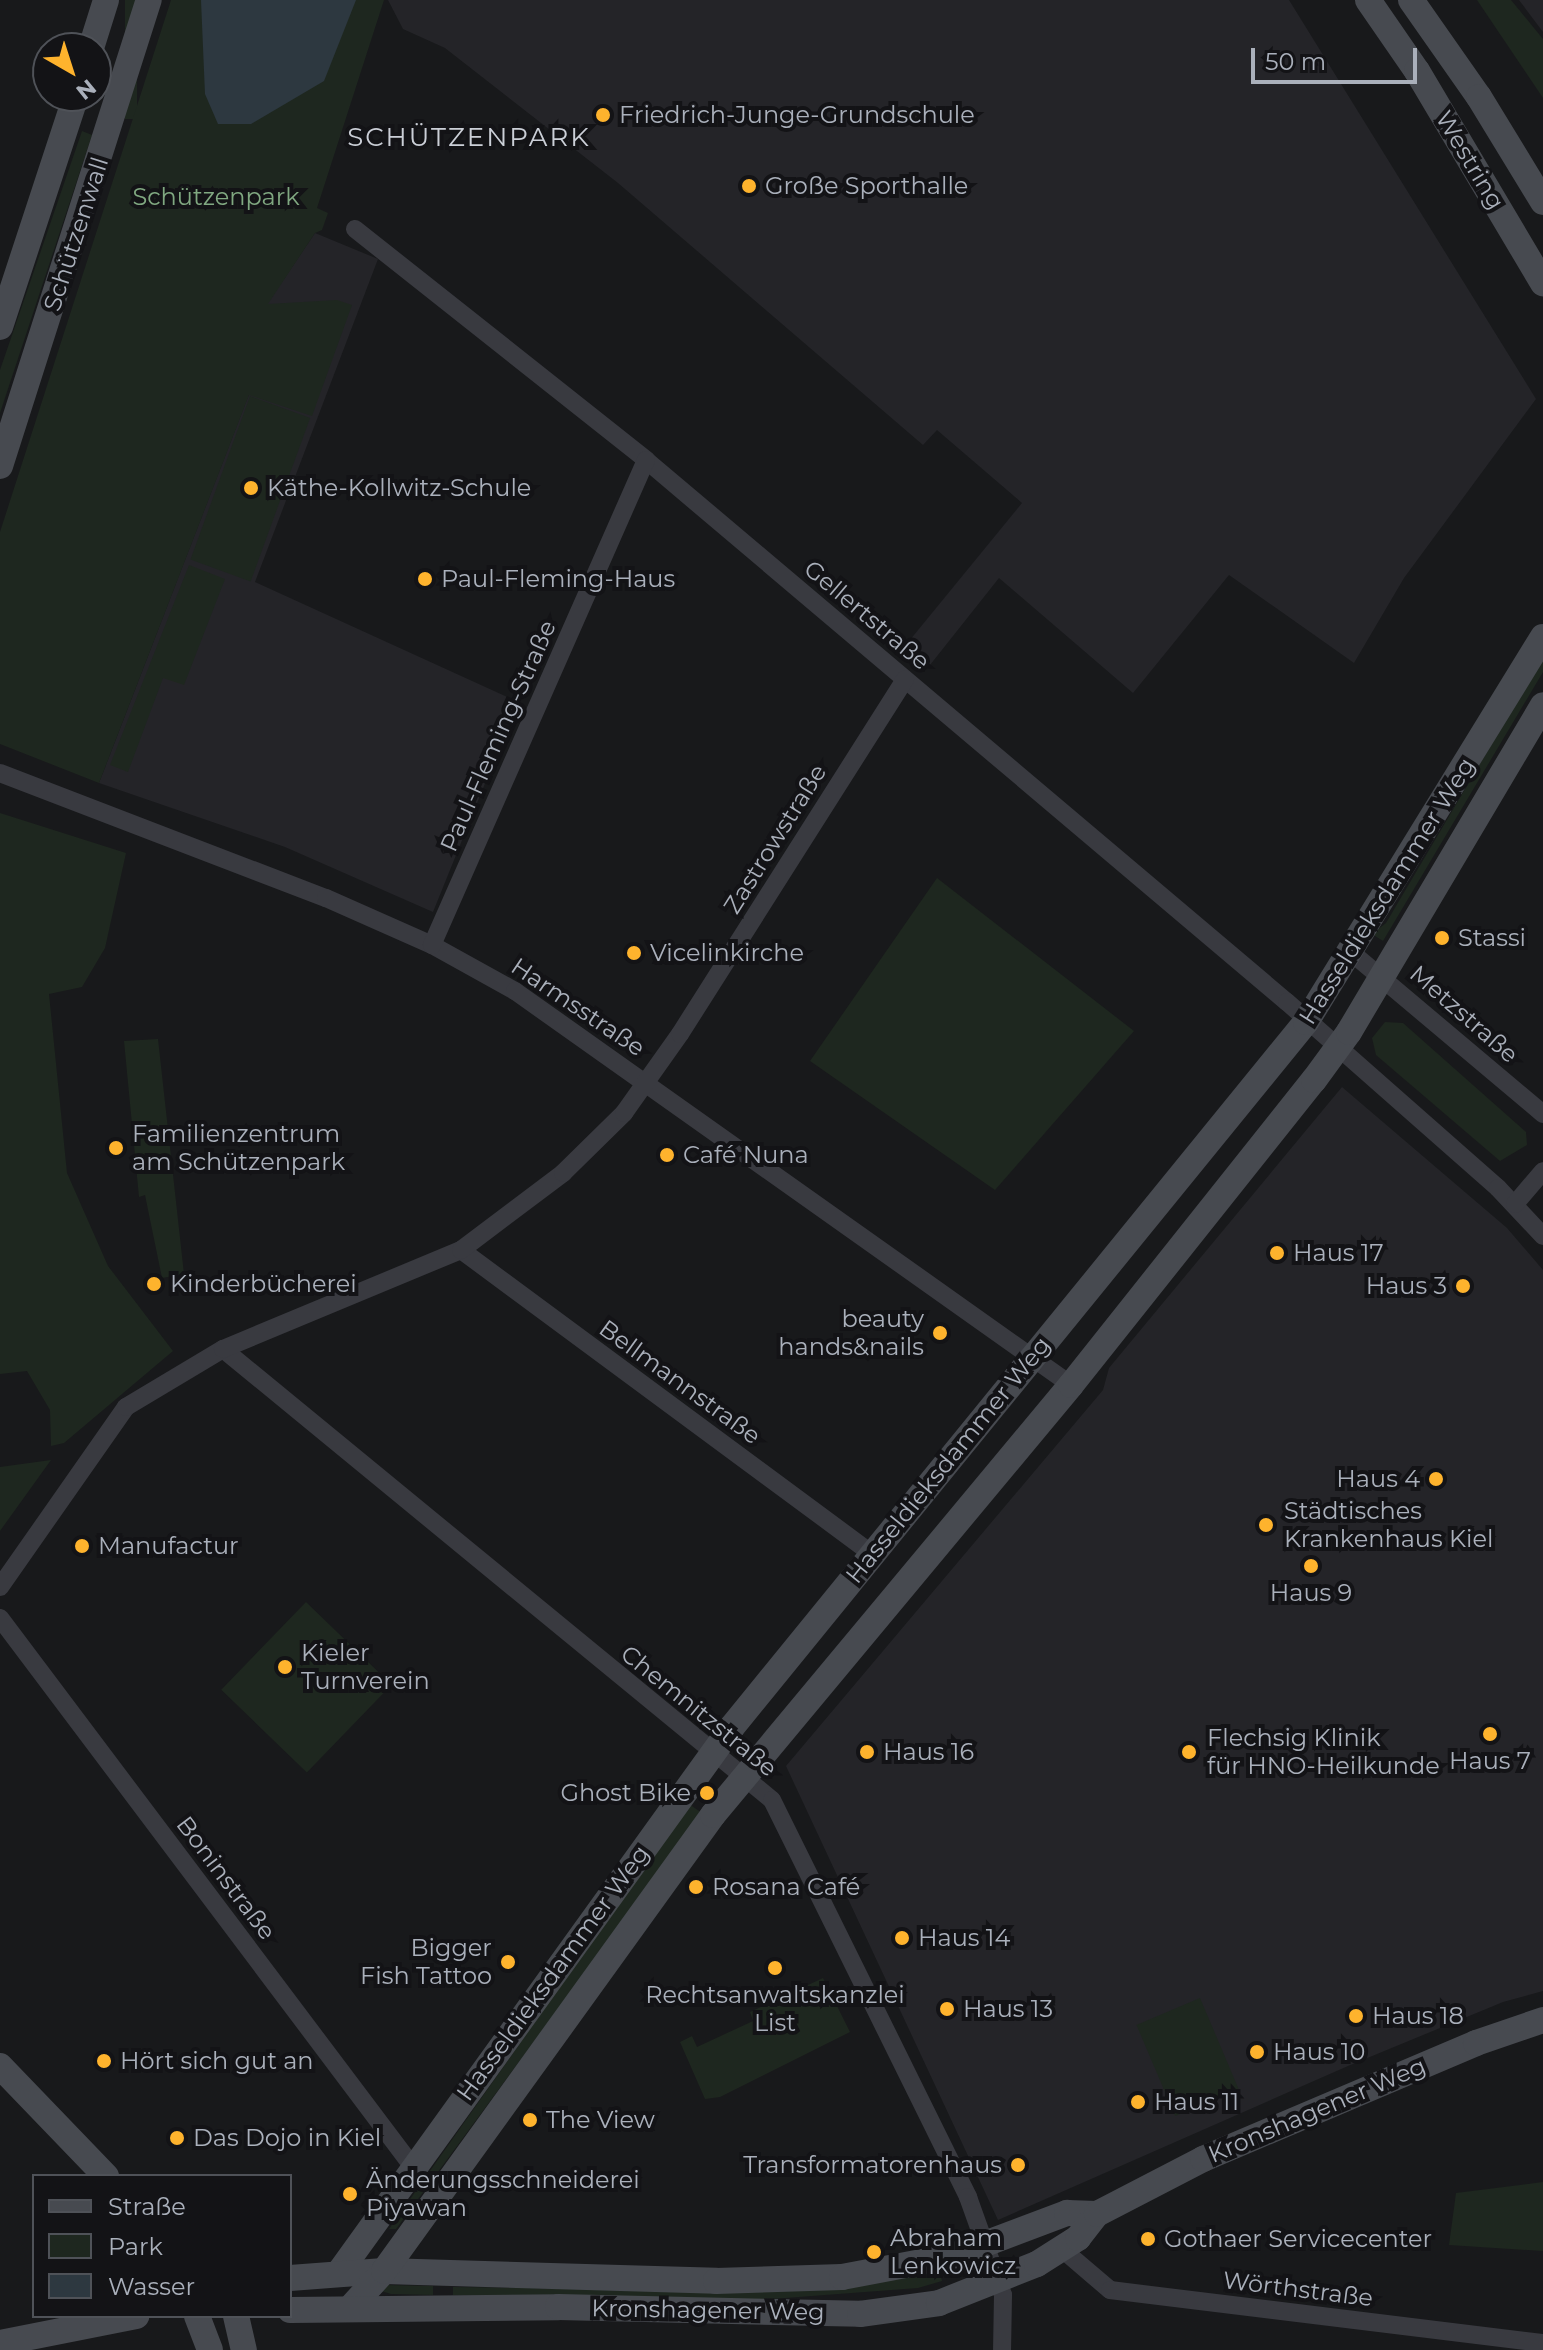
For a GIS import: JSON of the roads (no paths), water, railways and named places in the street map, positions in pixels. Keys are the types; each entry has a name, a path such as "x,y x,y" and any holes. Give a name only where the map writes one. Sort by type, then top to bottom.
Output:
{"street":[{"path":"96,32 106,0"},
{"name":"Schützenwall","path":"0,466 149,0"},
{"name":"Westring","path":"1368,0 1417,71 1543,283"},
{"name":"Westring","path":"1411,0 1479,97 1543,202"},
{"name":"Schützenwall","path":"0,327 71,112"},
{"name":"Gellertstraße","path":"355,229 646,460 1337,1049"},
{"name":"Paul-Fleming-Straße","path":"432,945 646,460"},
{"name":"Hasseldieksdammer Weg","path":"338,2274 713,1751 1306,1022 1352,953 1543,637"},
{"name":"Zastrowstraße","path":"0,1587 126,1407 223,1349 461,1250 563,1173 624,1113 905,679"},
{"name":"Hasseldieksdammer Weg","path":"352,2306 384,2271 490,2119 745,1778 1071,1385 1337,1049 1543,705"},
{"name":"Harmsstraße","path":"0,773 326,898 432,945 515,991 646,1082 672,1107 1071,1385"},
{"name":"Metzstraße","path":"1352,953 1383,975 1543,1114"},
{"path":"1337,1049 1515,1204 1543,1236"},
{"path":"1515,1204 1543,1171"},
{"name":"Bellmannstraße","path":"461,1250 871,1553"},
{"name":"Chemnitzstraße","path":"223,1349 772,1800 940,2135 987,2245 999,2282 1002,2350"},
{"name":"Boninstraße","path":"0,1618 413,2167"},
{"name":"Kronshagener Weg","path":"292,2310 352,2306 860,2314 939,2303 999,2282 1062,2249 1078,2238 1097,2214 1203,2159 1476,2043 1543,2020"},
{"path":"0,2066 104,2174"},
{"name":"Kronshagener Weg","path":"292,2278 384,2271 810,2279 901,2269 987,2245 1067,2213 1097,2214"},
{"name":"Wörthstraße","path":"1062,2249 1110,2290 1543,2343"},
{"path":"0,2343 126,2318"},
{"path":"198,2318 210,2350"},
{"path":"236,2318 244,2350"}],"water":[{"path":"201,0 356,0 324,81 251,124 218,124 205,94"}],"place":[{"name":"Friedrich-Junge-Grundschule","path":"603,115"},
{"name":"Große Sporthalle","path":"749,186"},
{"name":"Käthe-Kollwitz-Schule","path":"251,488"},
{"name":"Paul-Fleming-Haus","path":"425,579"},
{"name":"Stassi","path":"1442,938"},
{"name":"Vicelinkirche","path":"634,953"},
{"name":"Familienzentrum am Schützenpark","path":"116,1148"},
{"name":"Café Nuna","path":"667,1155"},
{"name":"Haus 17","path":"1277,1253"},
{"name":"Kinderbücherei","path":"154,1284"},
{"name":"Haus 3","path":"1463,1286"},
{"name":"beauty hands&nails","path":"940,1333"},
{"name":"Haus 4","path":"1436,1479"},
{"name":"Städtisches Krankenhaus Kiel","path":"1266,1525"},
{"name":"Manufactur","path":"82,1546"},
{"name":"Haus 9","path":"1311,1566"},
{"name":"Kieler Turnverein","path":"285,1667"},
{"name":"Haus 7","path":"1490,1734"},
{"name":"Haus 16","path":"867,1752"},
{"name":"Flechsig Klinik für HNO-Heilkunde","path":"1189,1752"},
{"name":"Ghost Bike","path":"707,1793"},
{"name":"Rosana Café","path":"696,1887"},
{"name":"Haus 14","path":"902,1938"},
{"name":"Bigger Fish Tattoo","path":"508,1962"},
{"name":"Rechtsanwaltskanzlei List","path":"775,1968"},
{"name":"Haus 13","path":"947,2009"},
{"name":"Haus 18","path":"1356,2016"},
{"name":"Haus 10","path":"1257,2052"},
{"name":"Hört sich gut an","path":"104,2061"},
{"name":"Haus 11","path":"1138,2102"},
{"name":"The View","path":"530,2120"},
{"name":"Das Dojo in Kiel","path":"177,2138"},
{"name":"Transformatorenhaus","path":"1018,2165"},
{"name":"Änderungsschneiderei Piyawan","path":"350,2194"},
{"name":"Gothaer Servicecenter","path":"1148,2239"},
{"name":"Abraham Lenkowicz","path":"874,2252"}],"district":[{"name":"SCHÜTZENPARK","path":"469,138"}],"park label":[{"name":"Schützenpark","path":"216,197"}]}
